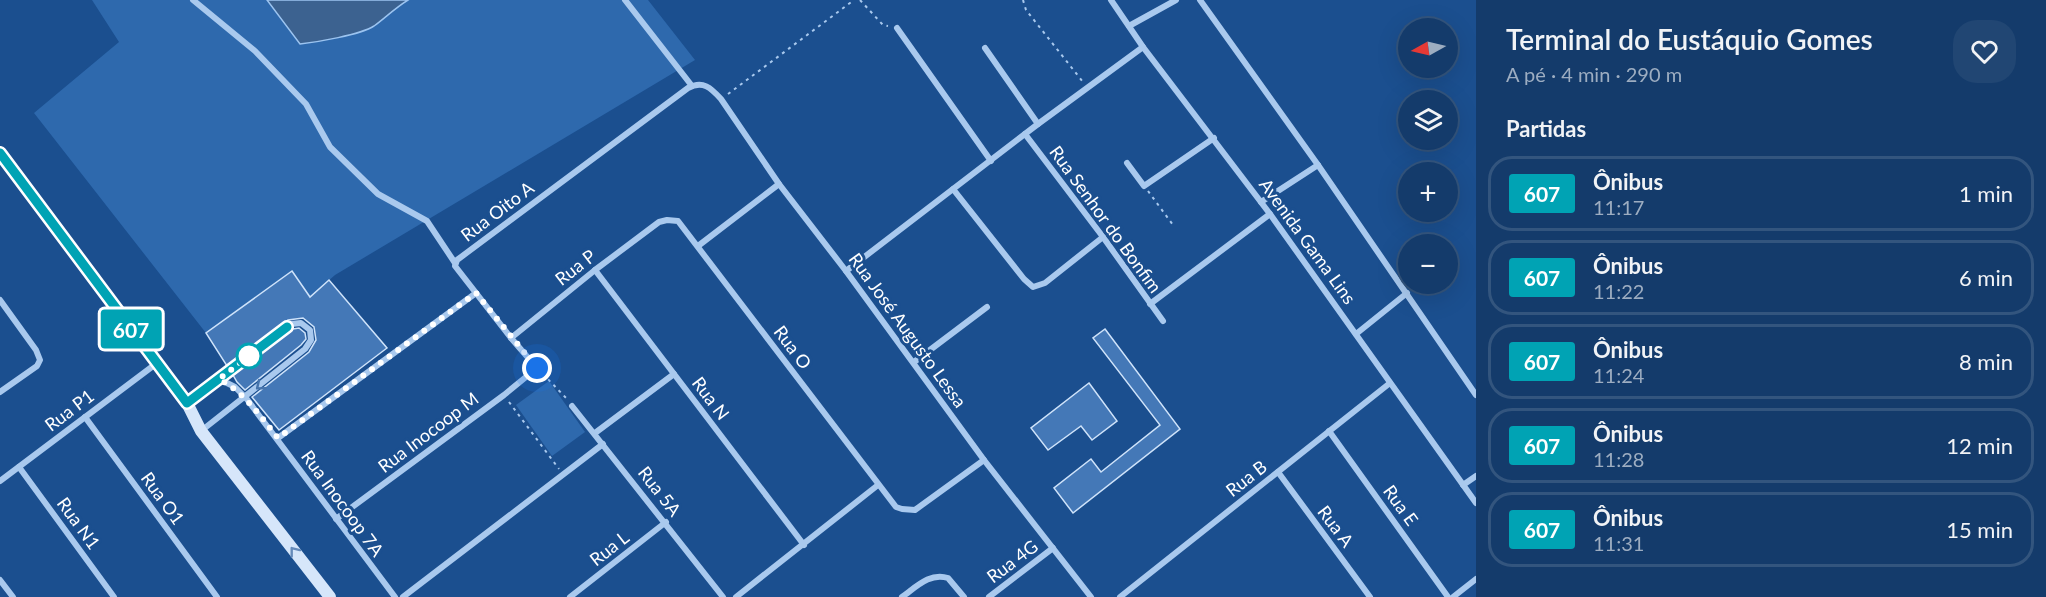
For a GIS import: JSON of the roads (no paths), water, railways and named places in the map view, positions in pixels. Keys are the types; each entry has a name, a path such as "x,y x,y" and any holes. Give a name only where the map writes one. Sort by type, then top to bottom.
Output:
{"street":[{"path":"193,0 255,51 306,104 330,147 378,194 427,221 455,263"},
{"path":"625,0 692,86"},
{"name":"Avenida Gama Lins","path":"1111,0 1143,47 1270,214 1476,503"},
{"path":"1129,26 1176,0"},
{"path":"1200,0 1398,280"},
{"path":"897,28 991,161"},
{"path":"846,271 1143,47"},
{"path":"985,48 1038,124"},
{"name":"Rua Oito A","path":"511,338 455,263 692,86 700,84"},
{"name":"Rua José Augusto Lessa","path":"700,84 712,89 721,99 779,184 914,362 984,460 1091,597"},
{"name":"Rua Senhor do Bonfim","path":"1025,134 1163,321"},
{"path":"1127,163 1144,186 1214,138"},
{"path":"0,153 187,403 201,431 330,597"},
{"path":"1261,202 1318,165"},
{"path":"698,246 779,184"},
{"path":"953,189 1024,279 1033,287 1045,283 1103,237"},
{"path":"1150,304 1270,214"},
{"name":"Rua O","path":"659,222 678,221 896,507 915,510 984,460"},
{"name":"Rua P","path":"511,338 659,222"},
{"name":"Rua N","path":"595,270 804,545"},
{"path":"278,438 476,293"},
{"path":"1356,333 1406,294"},
{"path":"1408,294 1476,394"},
{"path":"0,300 36,350 40,360 37,366 0,392"},
{"path":"914,362 987,308"},
{"path":"187,403 291,324 296,322 306,326 311,335 309,345 246,398 201,431"},
{"name":"Rua Inocoop M","path":"336,519 537,368 511,338"},
{"name":"Rua P1","path":"0,481 157,363"},
{"path":"595,433 674,374"},
{"name":"Rua Inocoop 7A","path":"219,379 235,387 246,398 395,597"},
{"name":"Rua B","path":"1120,597 1390,383"},
{"name":"Rua 5A","path":"572,406 723,597"},
{"name":"Rua O1","path":"85,417 217,597"},
{"name":"Rua E","path":"1329,431 1448,597"},
{"path":"404,597 603,444"},
{"name":"Rua N1","path":"19,467 114,597"},
{"name":"Rua A","path":"1278,472 1370,597"},
{"path":"1464,485 1476,476"},
{"path":"736,597 878,485"},
{"name":"Rua L","path":"570,597 666,522"},
{"name":"Rua 4G","path":"989,597 1053,548"},
{"path":"902,597 925,579 936,576 948,578 964,597"},
{"path":"1453,597 1476,579"},
{"path":"0,580 13,597"}]}
